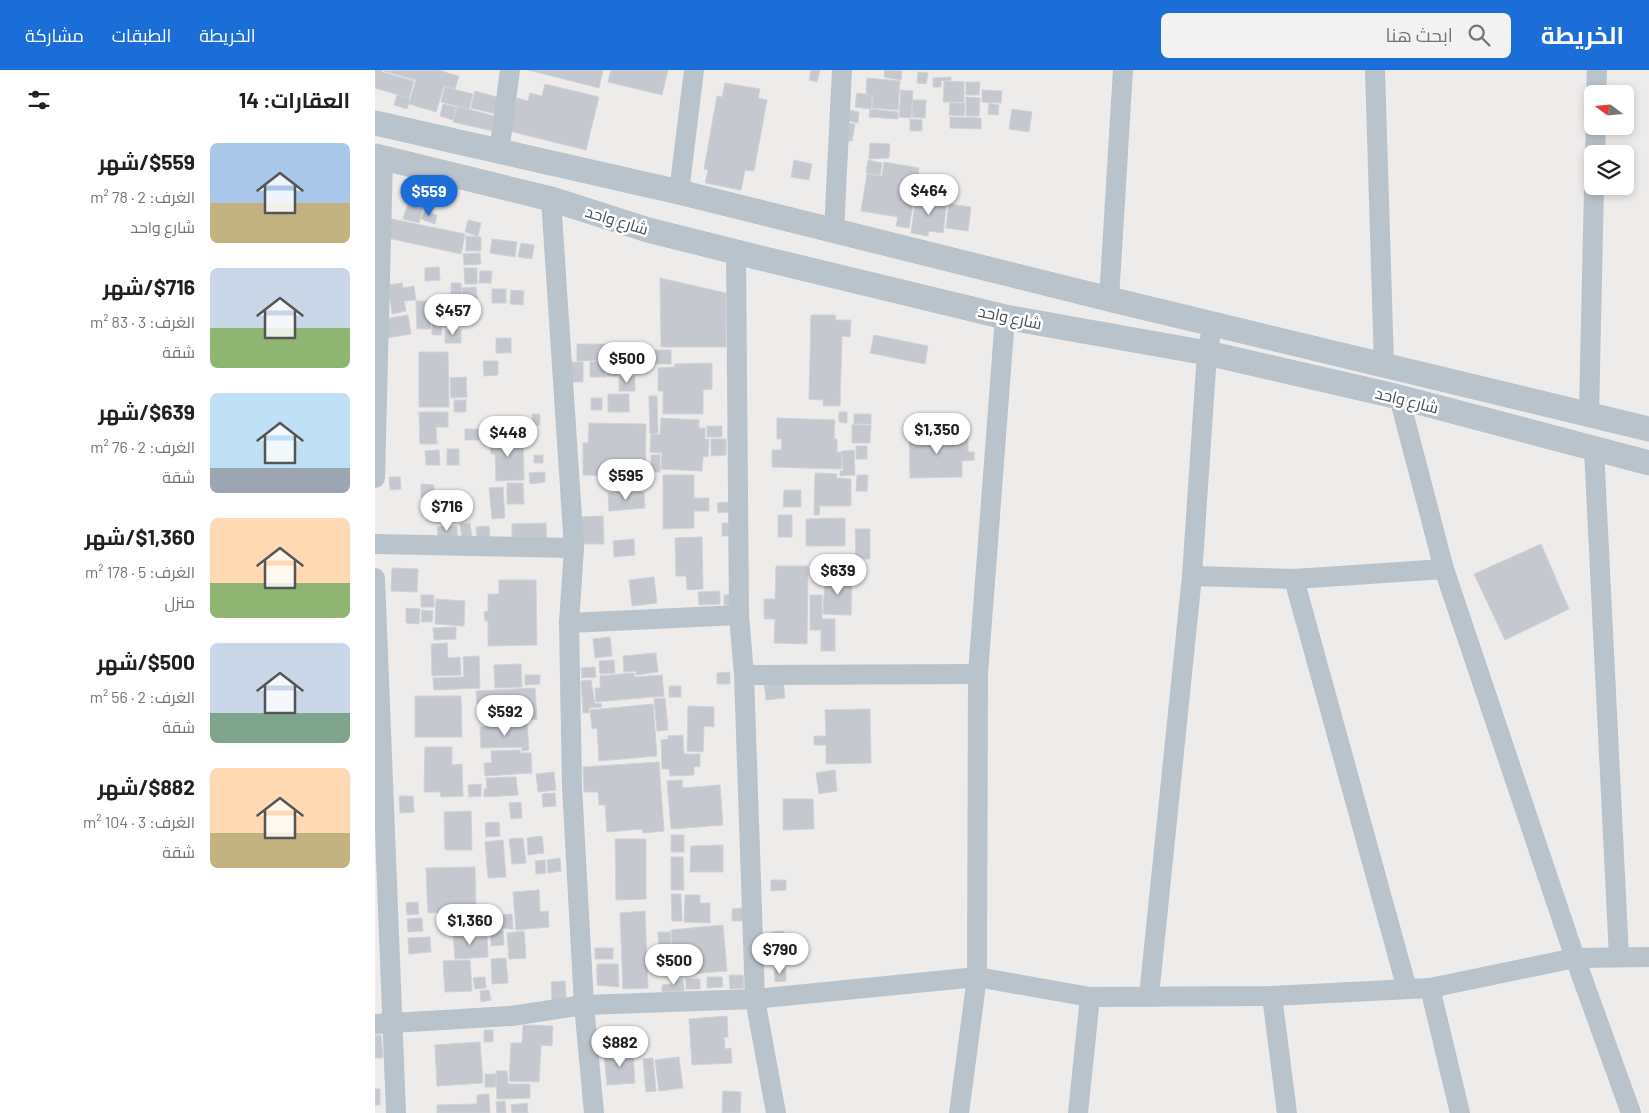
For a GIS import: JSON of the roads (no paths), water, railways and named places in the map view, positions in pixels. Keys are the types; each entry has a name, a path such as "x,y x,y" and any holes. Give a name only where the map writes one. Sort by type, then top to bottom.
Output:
{"street":[{"path":"499,152 510,70"},
{"path":"679,192 694,70"},
{"path":"833,231 842,70"},
{"path":"1109,299 1123,70"},
{"path":"1375,70 1383,364"},
{"path":"1596,85 1597,70"},
{"name":"شارع واحد","path":"375,122 679,192 1109,299 1649,429"},
{"path":"375,478 379,157"},
{"name":"شارع واحد","path":"379,157 551,199 648,230 1005,317 1207,353 1399,397 1649,463"},
{"path":"1589,414 1594,195"},
{"path":"551,199 574,548 569,623 572,786 585,1005 595,1113"},
{"path":"736,252 739,614 755,1000 776,1113"},
{"path":"959,1113 977,977 978,674 1005,317"},
{"path":"1149,996 1192,576 1207,353 1213,323"},
{"path":"1399,397 1444,569 1575,958 1631,1113"},
{"path":"1594,449 1619,957"},
{"path":"375,544 574,548"},
{"path":"1192,576 1294,579 1444,569"},
{"path":"375,578 383,1024 396,1113"},
{"path":"1294,579 1407,989"},
{"path":"569,623 739,614"},
{"path":"743,675 978,674"},
{"path":"383,1024 511,1016 585,1005 755,1000 977,977 1090,997 1272,996 1430,988 1575,958 1649,957"},
{"path":"1430,988 1460,1113"},
{"path":"1272,996 1287,1113"},
{"path":"1078,1113 1090,997"}]}
